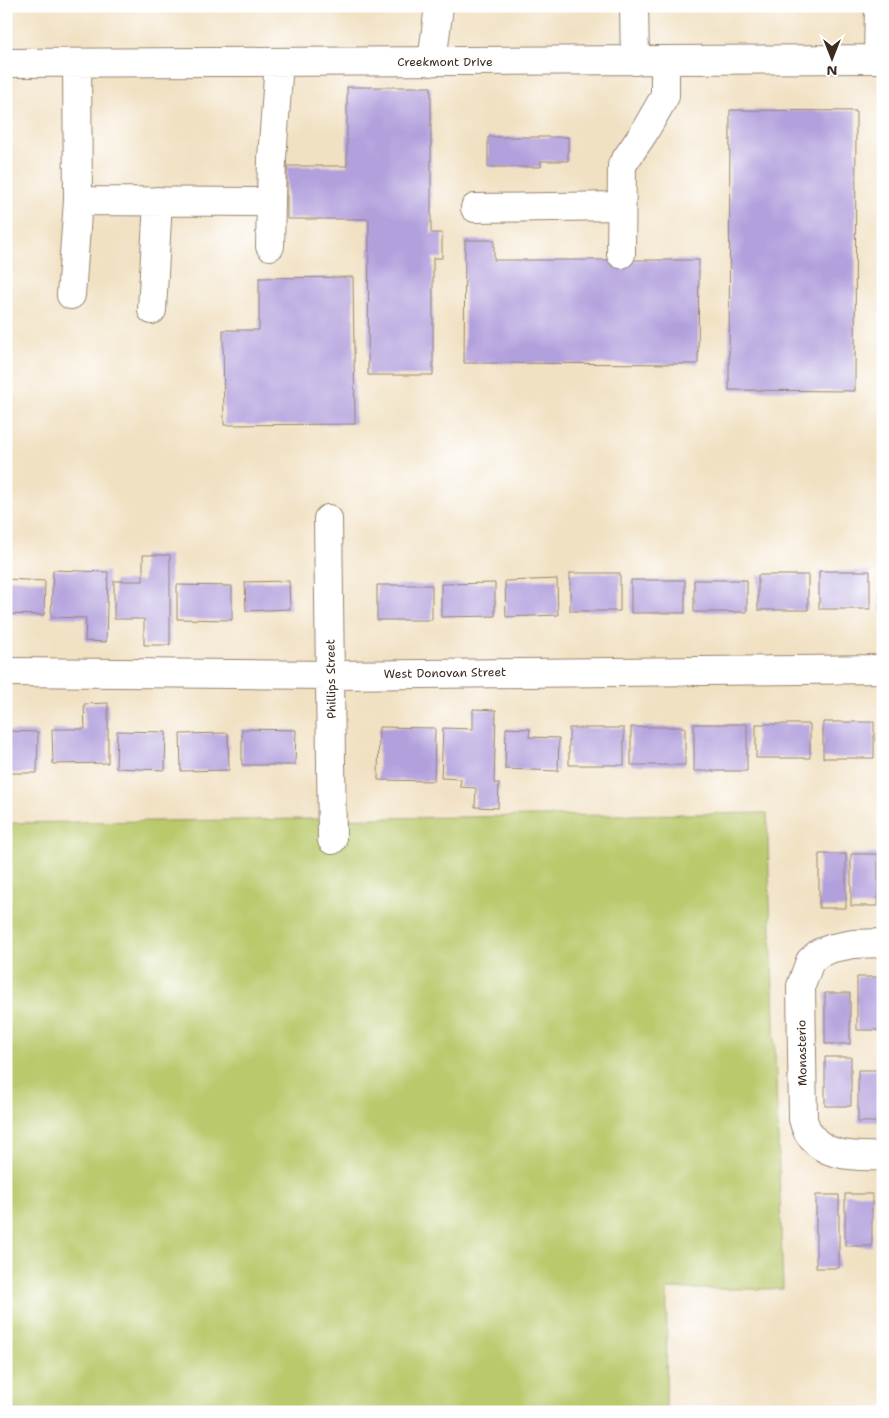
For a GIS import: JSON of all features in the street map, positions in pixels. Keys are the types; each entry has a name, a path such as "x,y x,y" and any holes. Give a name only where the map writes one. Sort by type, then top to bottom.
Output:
{"street":[{"path":"432,62 440,6"},
{"path":"634,6 635,61"},
{"path":"879,6 880,59"},
{"name":"Creekmont Drive","path":"6,63 880,59"},
{"path":"621,254 622,165 643,134 664,96 664,60"},
{"path":"270,246 279,62"},
{"path":"71,295 78,200 77,63"},
{"path":"78,200 271,202"},
{"path":"152,310 158,200"},
{"path":"475,208 621,206"},
{"name":"Phillips Street","path":"328,518 332,840"},
{"name":"West Donovan Street","path":"6,672 331,674 883,668"},
{"name":"Monasterio","path":"883,943 853,944 819,953 810,961 802,986 803,1119 805,1128 813,1140 825,1149 839,1155 883,1156"}],"green space":[{"path":"767,813 783,1289 667,1289 666,1412 6,1412 6,823"}],"building":[{"path":"347,87 431,87 431,233 442,233 442,258 433,258 433,375 368,375 369,219 287,219 287,166 347,166"},
{"path":"730,110 856,111 855,391 729,390"},
{"path":"488,137 568,137 568,161 541,161 541,167 488,167"},
{"path":"465,240 494,240 494,260 699,260 698,364 464,363"},
{"path":"353,277 355,424 224,425 223,330 259,330 259,278"},
{"path":"143,555 170,555 170,645 144,645 144,619 114,619 114,581 143,581"},
{"path":"53,570 108,572 106,642 85,641 86,618 51,617"},
{"path":"819,571 870,571 870,609 819,609"},
{"path":"570,573 620,573 620,611 570,611"},
{"path":"758,575 808,575 808,610 758,610"},
{"path":"880,577 883,577 883,611 880,611"},
{"path":"6,579 45,581 44,615 6,614"},
{"path":"557,579 558,615 506,617 505,581"},
{"path":"631,580 685,580 685,613 631,613"},
{"path":"694,580 747,580 747,612 694,612"},
{"path":"289,581 290,609 246,611 245,582"},
{"path":"495,583 495,616 441,617 441,584"},
{"path":"177,585 232,586 232,620 177,619"},
{"path":"377,585 432,585 432,620 377,620"},
{"path":"108,703 108,763 53,764 52,729 85,729 84,704"},
{"path":"473,709 496,710 494,783 499,783 498,808 475,807 476,788 460,787 461,779 441,778 443,728 473,729"},
{"path":"823,722 874,722 874,758 823,758"},
{"path":"694,724 747,724 747,771 694,771"},
{"path":"756,724 810,724 810,758 756,758"},
{"path":"379,727 435,728 434,781 378,780"},
{"path":"631,727 685,727 685,765 631,765"},
{"path":"506,728 530,729 529,737 559,738 558,771 505,769"},
{"path":"569,728 624,728 624,765 569,765"},
{"path":"242,729 296,730 295,765 242,765"},
{"path":"6,731 38,732 37,773 6,773"},
{"path":"117,731 166,732 165,770 116,768"},
{"path":"228,733 229,770 181,771 180,734"},
{"path":"819,854 846,854 846,908 819,908"},
{"path":"851,854 878,854 878,906 851,906"},
{"path":"857,977 883,977 883,1030 857,1030"},
{"path":"825,993 850,993 850,1044 825,1044"},
{"path":"825,1057 851,1057 851,1106 825,1106"},
{"path":"858,1070 883,1070 883,1122 858,1122"},
{"path":"878,1191 883,1191 883,1246 878,1246"},
{"path":"845,1194 872,1194 872,1246 845,1246"},
{"path":"816,1195 839,1195 839,1268 816,1268"}]}
